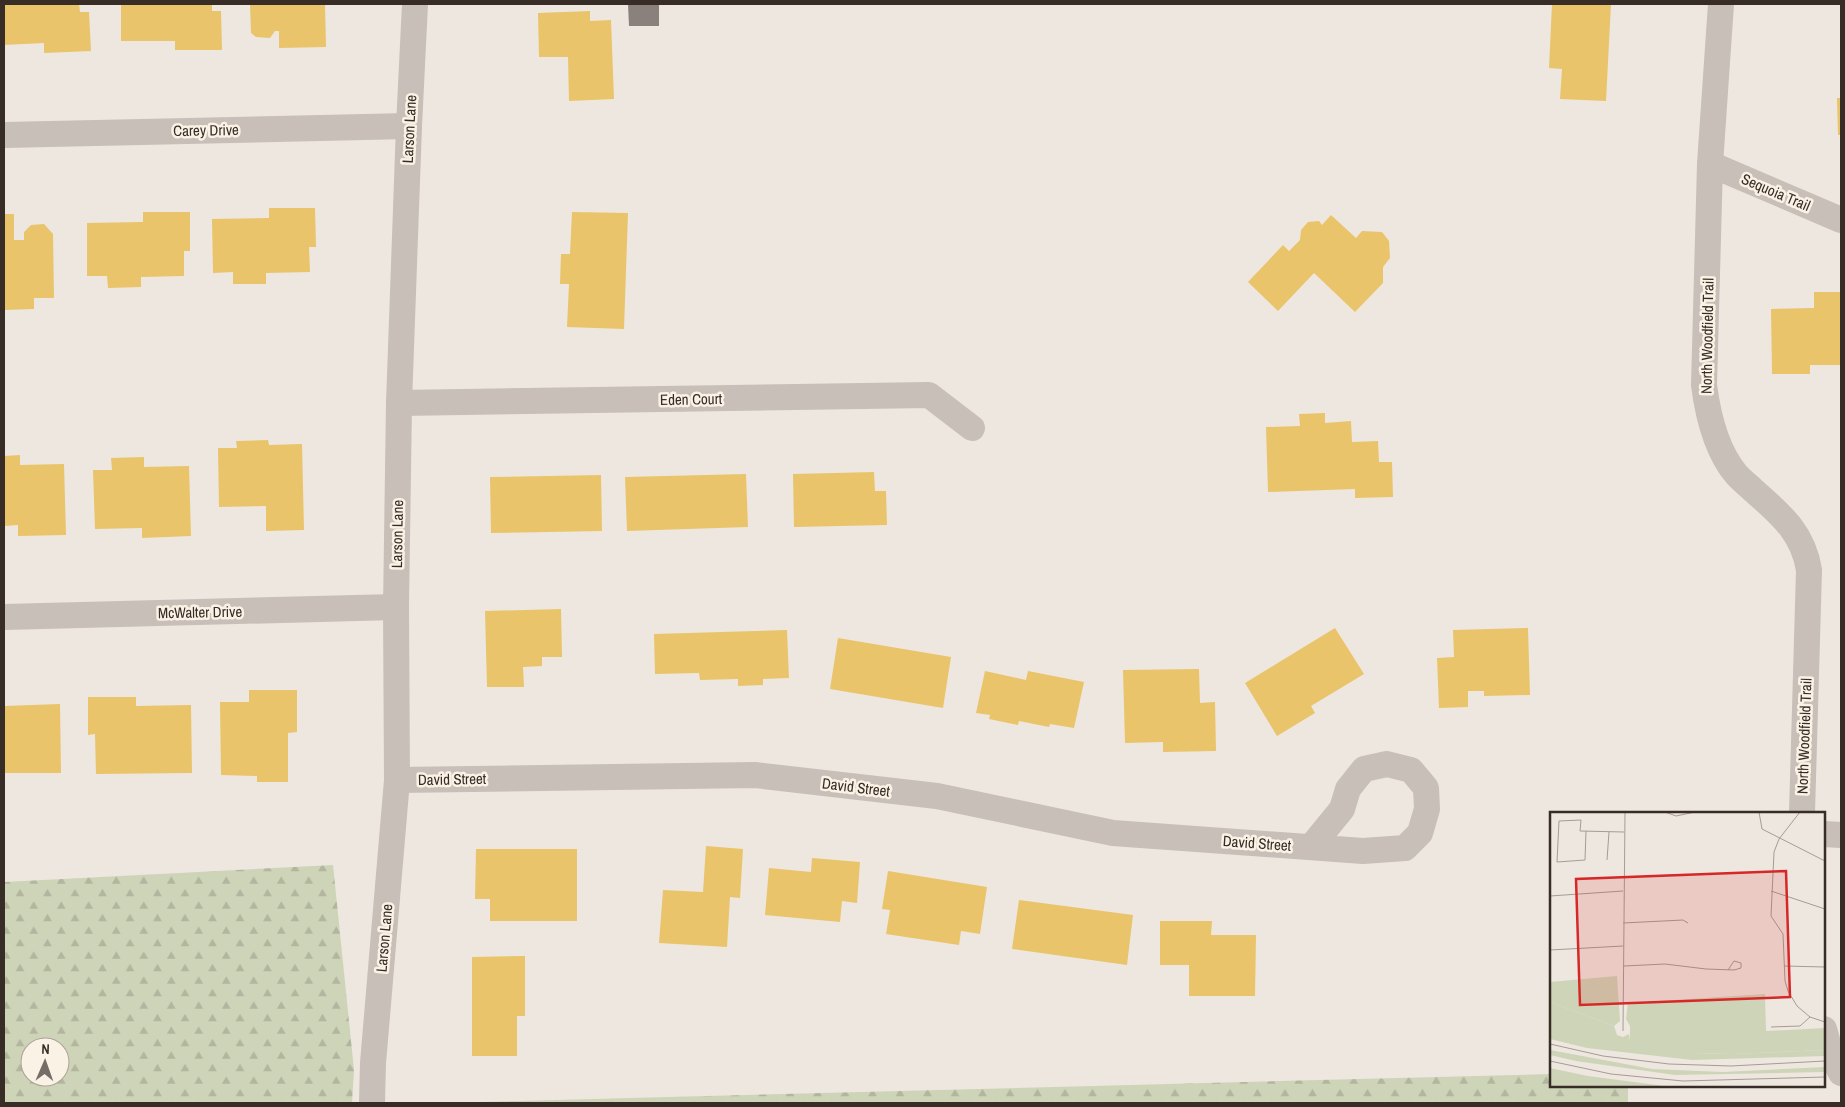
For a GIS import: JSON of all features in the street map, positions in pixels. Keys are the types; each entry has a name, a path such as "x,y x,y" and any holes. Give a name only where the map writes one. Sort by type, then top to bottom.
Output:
{"street":[{"name":"Larson Lane","path":"372,1103 373,1063 397,780 396,607 399,403 408,126 415,4"},
{"name":"North Woodfield Trail","path":"1721,4 1710,164 1704,377 1706,405 1714,433 1737,475 1778,512 1796,534 1806,552 1809,570 1802,812"},
{"name":"Carey Drive","path":"4,135 408,126"},
{"name":"Sequoia Trail","path":"1710,164 1841,220"},
{"name":"Eden Court","path":"399,403 929,395 972,428"},
{"name":"McWalter Drive","path":"4,617 396,607"},
{"name":"David Street","path":"397,780 755,775 937,796 1113,833 1311,847"},
{"path":"1825,834 1841,835"},
{"path":"1825,1033 1831,1054 1841,1073"}],"green space":[{"path":"333,865 354,1070 352,1103 4,1103 4,882"},
{"path":"1550,1074 1550,1087 1628,1087 1628,1103 440,1103"}],"building: Homes":[{"path":"4,4 79,4 80,12 89,12 91,51 44,53 44,43 4,45"},
{"path":"121,4 212,4 212,11 221,11 222,50 175,50 175,41 121,41"},
{"path":"250,4 325,4 326,47 279,48 279,31 275,31 270,38 256,37 251,33"},
{"path":"1552,4 1611,4 1606,101 1560,99 1562,69 1549,68"},
{"path":"590,11 590,21 611,20 614,99 569,101 568,57 539,57 538,13"},
{"path":"1837,98 1841,98 1841,135 1838,135"},
{"path":"269,208 315,208 316,247 309,247 310,272 266,273 266,284 233,284 233,272 213,273 212,219 269,218"},
{"path":"143,212 190,212 190,251 184,251 184,276 141,277 141,287 108,288 107,276 87,276 87,223 143,222"},
{"path":"572,212 628,213 624,329 567,327 569,284 560,284 561,254 570,254"},
{"path":"4,214 14,214 14,240 24,240 24,232 31,225 44,224 53,234 54,298 34,298 34,309 4,310"},
{"path":"1331,215 1356,238 1362,231 1382,232 1389,241 1390,258 1383,267 1383,283 1355,312 1314,273 1278,311 1248,282 1283,245 1289,251 1300,240 1301,230 1308,222 1319,221 1322,225"},
{"path":"1814,292 1841,292 1841,365 1810,365 1810,374 1772,374 1771,309 1814,308"},
{"path":"1325,413 1325,423 1351,421 1352,442 1378,441 1379,462 1392,462 1393,497 1355,498 1355,489 1268,492 1266,427 1300,426 1299,414"},
{"path":"268,440 269,445 302,444 304,530 266,531 266,506 219,507 218,448 237,448 236,441"},
{"path":"20,455 20,465 64,464 66,535 18,536 18,525 4,526 4,456"},
{"path":"144,457 144,467 189,466 191,536 142,538 142,528 95,529 93,470 112,470 111,458"},
{"path":"874,472 875,491 886,491 887,525 794,527 793,474"},
{"path":"746,474 748,527 627,531 625,477"},
{"path":"601,475 602,531 491,533 490,477"},
{"path":"561,609 562,657 542,657 542,666 523,667 524,687 487,687 485,611"},
{"path":"1335,628 1364,674 1311,706 1315,713 1277,736 1245,683"},
{"path":"1528,628 1530,695 1484,696 1484,691 1468,691 1468,707 1439,708 1437,658 1454,657 1453,630"},
{"path":"787,630 789,678 763,679 763,685 738,686 738,679 700,680 699,673 655,674 654,634"},
{"path":"838,638 951,657 943,708 830,689"},
{"path":"1199,669 1200,703 1215,702 1216,751 1163,752 1163,742 1125,743 1123,670"},
{"path":"985,671 1026,680 1028,671 1084,682 1074,728 1050,724 1049,727 1019,721 1018,725 989,719 990,715 976,713"},
{"path":"249,690 297,690 297,732 288,733 288,782 257,782 257,776 221,775 220,702 249,702"},
{"path":"88,697 136,697 136,706 191,705 192,773 96,774 95,734 88,735"},
{"path":"60,704 61,773 4,773 4,706"},
{"path":"706,846 743,849 740,898 730,897 727,947 659,943 663,890 703,892"},
{"path":"476,849 577,849 577,921 490,921 490,899 475,899"},
{"path":"812,858 860,862 857,903 842,901 840,922 765,915 769,868 811,872"},
{"path":"888,871 987,887 980,934 961,931 959,945 886,934 890,910 882,909"},
{"path":"1019,900 1133,915 1127,965 1012,949"},
{"path":"1160,921 1212,921 1211,935 1256,935 1255,996 1189,996 1189,965 1160,965"},
{"path":"525,956 525,1016 517,1016 517,1056 472,1056 472,957"}],"building: Industry":[{"path":"628,4 659,4 659,26 629,26"}]}
